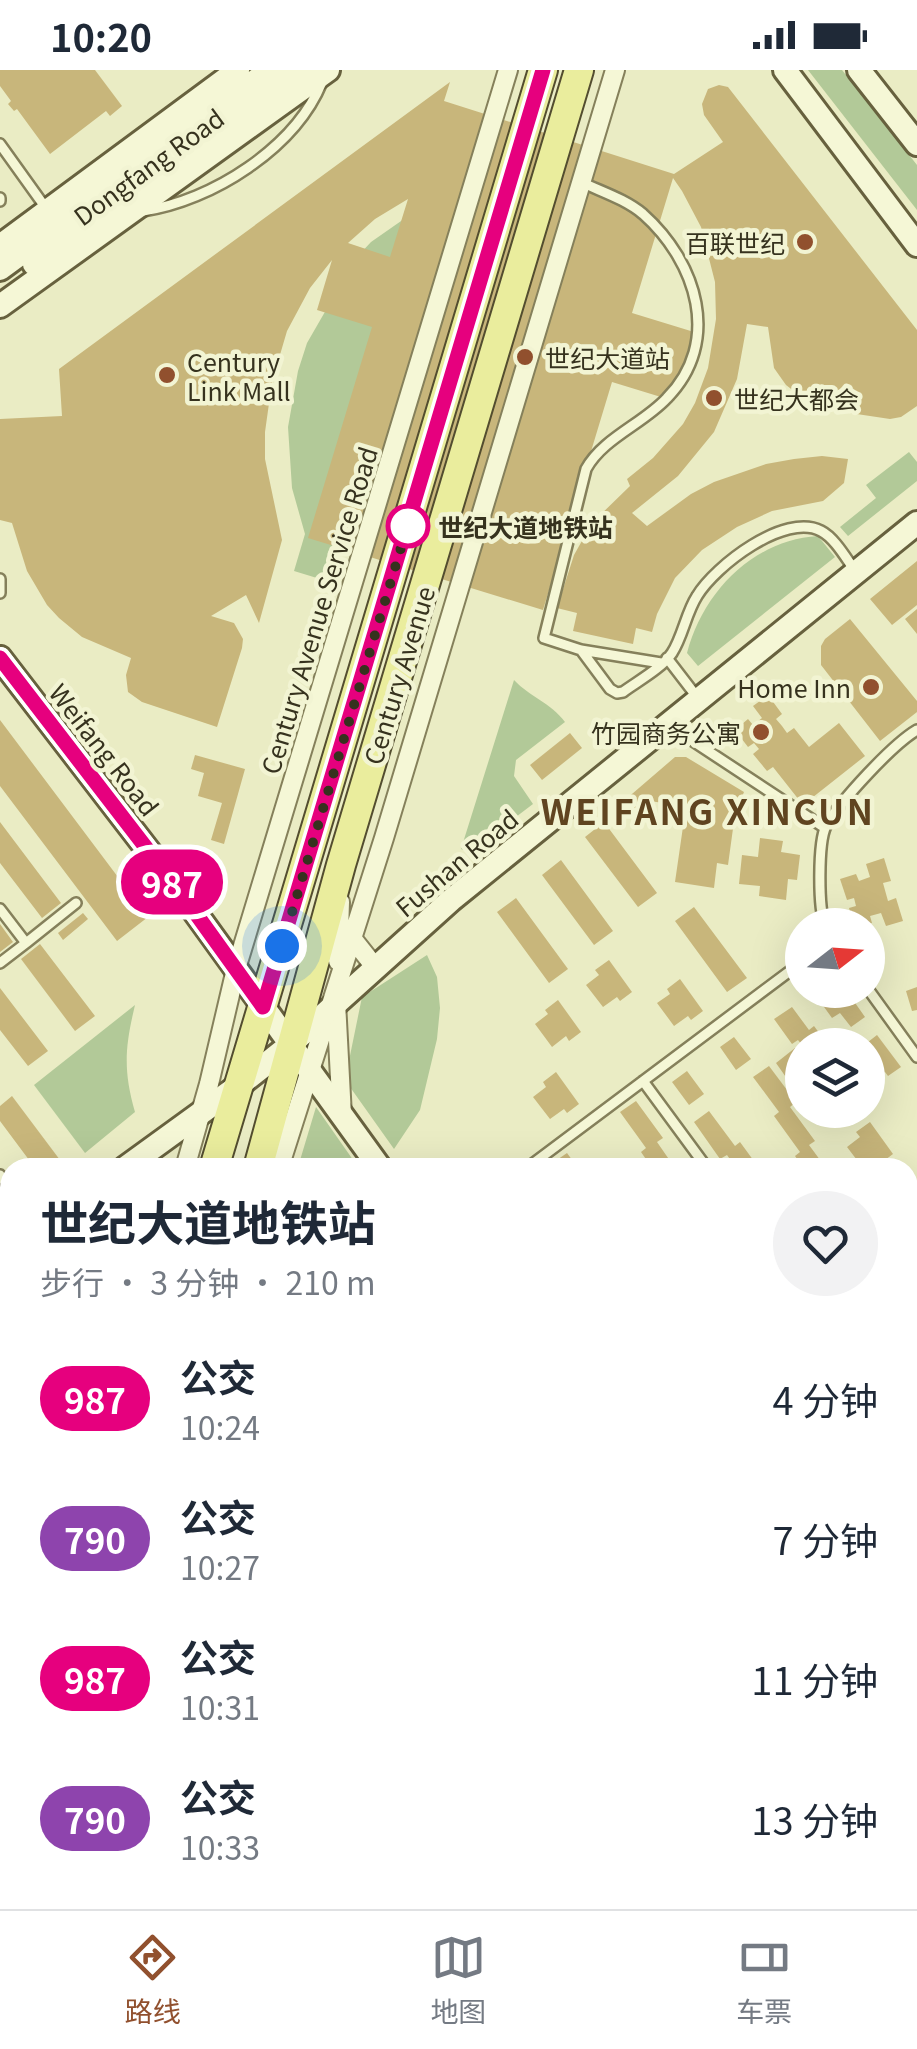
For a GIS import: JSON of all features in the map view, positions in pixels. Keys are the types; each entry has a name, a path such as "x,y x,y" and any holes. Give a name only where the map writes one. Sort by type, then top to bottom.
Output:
{"main road":[{"name":"Dongfang Road","path":"0,246 238,70"},
{"name":"Dongfang Road","path":"0,269 270,70"},
{"name":"Dongfang Road","path":"0,291 298,70"},
{"name":"Century Avenue","path":"217,1158 543,70"},
{"name":"Century Avenue","path":"261,1158 341,865 579,70"},
{"path":"785,70 917,245"},
{"path":"859,70 917,144"},
{"name":"Dongfang Road","path":"0,306 328,71"},
{"name":"Fushan Road","path":"139,1158 290,1045 334,999 451,900 917,523"},
{"name":"Weifang Road","path":"0,658 236,969 373,1158"}],"street":[{"name":"Century Avenue Service Road","path":"187,1158 236,969 508,70"},
{"path":"282,1158 334,999 615,70"},
{"path":"341,865 334,999 342,1116"},
{"path":"352,938 375,967"}],"lane":[{"path":"0,144 48,211"},
{"path":"581,182 633,206 662,234 694,288 700,320 695,352 670,396 592,458 586,469 544,638 581,650 664,661 699,700"},
{"path":"581,650 616,693 664,661 705,584 730,559 760,540 794,529 818,529 856,572"},
{"path":"0,579 0,593"},
{"path":"668,724 824,828"},
{"path":"821,908 824,828 876,764 917,730"},
{"path":"0,963 76,904"},
{"path":"0,910 26,943"},
{"path":"540,1158 785,975"},
{"path":"881,1008 917,1058"},
{"path":"643,1081 701,1158"}],"green space":[{"path":"808,70 842,70 917,165 917,210"},
{"path":"445,197 330,582 294,571 305,534 292,488 288,427 307,343 356,258 371,242 414,212"},
{"path":"909,452 917,462 917,481 848,536 840,527 876,498 866,485"},
{"path":"818,536 835,557 698,666 687,653 718,590 734,573 772,547"},
{"path":"514,680 565,722 516,760 514,776 533,804 470,852 461,849"},
{"path":"427,955 437,977 437,1039 420,1110 394,1149 345,1080 362,997"},
{"path":"135,1005 127,1059 135,1112 85,1153 34,1085"},
{"path":"316,1107 352,1158 301,1158"}],"building":[{"path":"0,70 95,70 122,106 110,116 106,111 50,154 17,109 14,111 8,104 11,101 0,86"},
{"path":"450,82 444,101 674,174 723,142 704,115 702,104 708,89 728,87 917,330 917,406 890,419 830,410 808,402 786,385 774,368 768,327 747,324 737,379 714,432 678,476 632,513 647,526 714,482 794,459 848,459 844,483 823,501 772,511 737,527 702,550 675,578 652,632 636,628 633,644 573,631 577,613 557,608 574,555 592,523 630,486 627,479 653,458 683,424 708,368 716,319 715,282 701,227 673,178 632,313 694,332 674,401 612,382 543,610 308,538 372,327 317,310 332,260 310,288 287,331 272,382 265,459 282,540 259,623 246,595 211,616 234,623 243,639 217,727 142,702 128,692 126,675 131,658 82,637 59,618 27,571 12,523 0,520 0,419 62,416 59,369","holes":["408,199 390,257 348,243 375,219"]},
{"path":"917,561 917,605 892,625 870,599"},
{"path":"917,609 917,634 905,619"},
{"name":"Home Inn","path":"850,619 917,701 917,712 880,741 821,665 825,639"},
{"path":"768,695 782,714 776,719 787,733 794,728 809,747 839,723 865,756 803,805 773,767 767,771 753,754 759,749 754,743 748,747 735,730 748,719 753,725 762,718 753,706"},
{"path":"0,720 148,917 117,941 0,786"},
{"path":"570,733 582,748 542,780 530,765"},
{"path":"195,755 245,769 224,844 211,840 222,803 198,796 204,773 191,769"},
{"path":"675,757 686,757 744,792 735,814 728,865 717,863 714,888 675,882 686,806 649,801 636,813 625,800"},
{"path":"0,822 61,903 42,918 0,863"},
{"path":"604,822 657,893 638,907 585,837"},
{"path":"760,838 783,841 781,852 800,855 797,880 788,879 786,900 759,896 760,886 739,884 742,855 758,857"},
{"path":"884,858 891,881 883,883 888,901 896,898 903,921 886,926 885,908 849,908 856,906 854,898 847,900 840,879 856,874 859,881 870,877 866,864"},
{"path":"561,860 613,931 594,945 542,875"},
{"path":"516,898 568,969 549,983 497,912"},
{"path":"694,907 747,978 727,992 675,921"},
{"path":"83,913 88,919 63,940 58,933"},
{"path":"0,924 13,942 0,952"},
{"path":"40,944 95,1016 75,1031 21,959"},
{"path":"609,960 632,992 603,1007 586,985 599,975 595,970"},
{"path":"680,979 703,1011 674,1026 657,1003 670,994 667,989"},
{"path":"917,987 917,1010 912,1011 906,991"},
{"path":"0,988 48,1051 28,1066 0,1030"},
{"path":"558,1000 581,1032 569,1041 566,1036 552,1047 535,1024"},
{"path":"793,1008 808,1028 785,1028 785,1034 774,1019"},
{"path":"825,1008 859,1008 865,1017 851,1027 840,1013 832,1018"},
{"path":"734,1037 751,1059 736,1070 720,1047"},
{"path":"885,1046 901,1067 888,1076 885,1072"},
{"path":"785,1056 785,1076 776,1063"},
{"path":"769,1066 785,1087 785,1128 805,1128 815,1141 809,1145 819,1158 796,1158 800,1152 774,1116 779,1112 753,1077"},
{"path":"687,1071 704,1094 689,1105 672,1082"},
{"path":"556,1072 579,1104 550,1119 533,1097"},
{"path":"12,1096 58,1158 28,1158 0,1121 0,1106"},
{"path":"636,1101 663,1138 657,1142 668,1158 645,1158 641,1152 646,1148 620,1112"},
{"path":"709,1111 735,1146 740,1142 752,1158 727,1155 719,1158 694,1122"},
{"path":"862,1128 874,1128 893,1154 888,1158 855,1158 847,1147 860,1137 856,1132"}],"bus line":[{"name":"987","path":"0,658 184,897 263,1007 543,70"}],"place":[{"name":"百联世纪","path":"805,242"},
{"name":"世纪大道站","path":"525,357"},
{"name":"Century Link Mall","path":"167,375"},
{"name":"世纪大都会","path":"714,398"},
{"name":"世纪大道地铁站","path":"408,526"},
{"name":"Home Inn","path":"871,687"},
{"name":"竹园商务公寓","path":"761,732"}],"district":[{"name":"WEIFANG XINCUN","path":"708,809"}],"route":[{"path":"282,946 409,521 408,526"}]}
